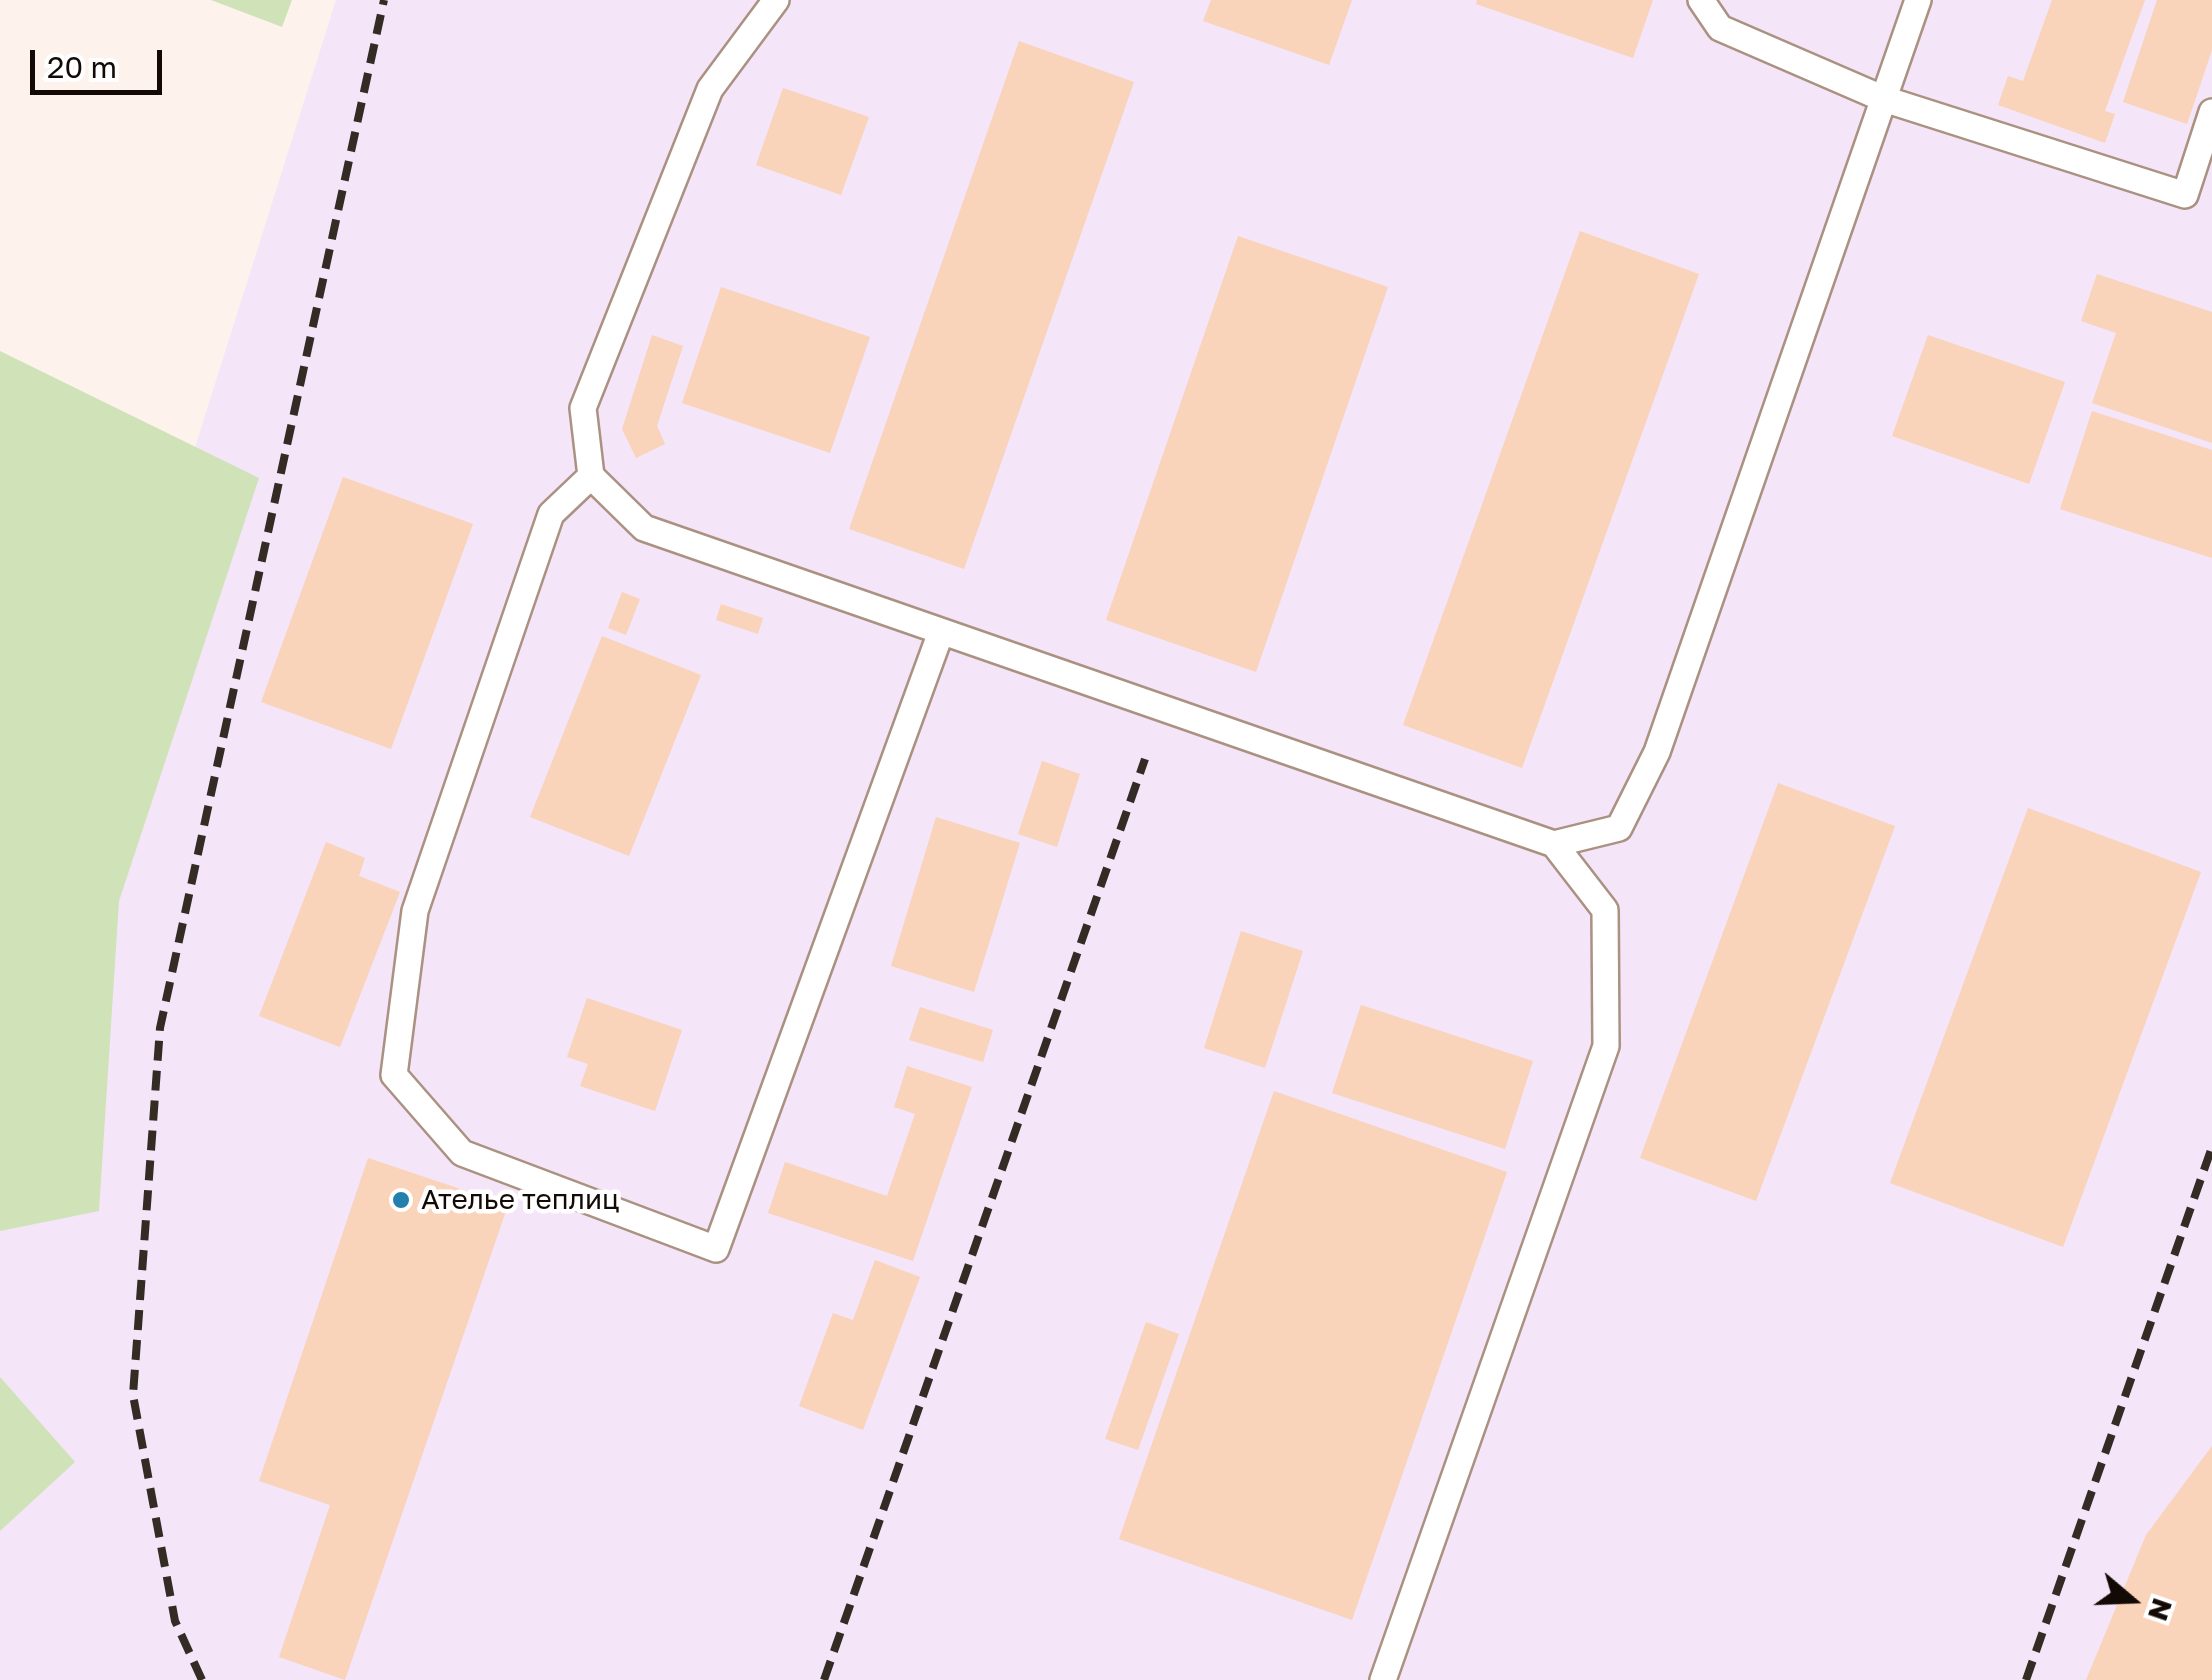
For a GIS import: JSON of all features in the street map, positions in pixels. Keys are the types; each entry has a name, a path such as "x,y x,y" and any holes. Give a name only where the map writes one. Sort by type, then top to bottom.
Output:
{"lane":[{"path":"776,0 710,90 583,408 591,476 644,528 1554,844 1618,828 1657,752 1918,0"},
{"path":"1701,0 1720,28 1884,99 2185,194 2212,112"},
{"path":"591,476 551,514 416,910 394,1075 462,1153 716,1249 941,632"},
{"path":"1382,1680 1606,1046 1605,910 1554,844"}],"shaded area":[{"path":"336,0 2212,0 2212,1680 0,1680 0,1066"}],"green space":[{"path":"211,0 292,0 282,27"},
{"path":"0,351 259,478 119,901 99,1211 0,1231"},
{"path":"0,1377 75,1462 0,1531"}],"building":[{"path":"1211,0 1352,0 1329,65 1203,21"},
{"path":"1477,0 1653,0 1633,58 1476,4"},
{"path":"2052,0 2145,0 2105,111 2115,114 2105,143 1998,105 2008,76 2023,81"},
{"path":"2157,0 2212,0 2212,50 2187,124 2123,102"},
{"path":"1019,41 1134,82 964,569 849,529"},
{"path":"783,88 869,117 841,195 756,165"},
{"path":"1580,231 1699,274 1522,768 1403,725"},
{"path":"1238,236 1388,287 1256,672 1106,620"},
{"path":"2097,274 2212,312 2212,443 2092,403 2116,333 2081,321"},
{"path":"721,287 870,337 830,453 682,403"},
{"path":"652,335 683,346 657,426 665,444 636,458 622,429"},
{"path":"1928,335 2065,382 2029,484 1892,436"},
{"path":"2092,411 2212,450 2212,558 2060,509"},
{"path":"343,477 473,524 391,749 261,702"},
{"path":"622,592 640,599 626,635 608,628"},
{"path":"721,604 763,618 758,634 716,620"},
{"path":"602,636 701,675 629,856 530,817"},
{"path":"1042,761 1080,774 1057,847 1018,834"},
{"path":"1778,783 1895,826 1756,1201 1640,1158"},
{"path":"2028,808 2201,872 2063,1247 1890,1183"},
{"path":"936,817 1020,843 974,992 891,966"},
{"path":"326,842 365,858 359,876 400,892 340,1047 259,1016"},
{"path":"1241,931 1303,951 1265,1068 1204,1048"},
{"path":"587,998 682,1030 655,1111 580,1086 588,1064 567,1057"},
{"path":"1361,1005 1533,1061 1505,1149 1332,1093"},
{"path":"920,1007 993,1030 983,1062 909,1040"},
{"path":"907,1066 972,1087 913,1261 768,1213 785,1162 887,1196 915,1114 894,1107"},
{"path":"1274,1091 1507,1172 1352,1620 1119,1539"},
{"path":"368,1158 508,1205 345,1680 279,1657 330,1505 259,1481"},
{"path":"875,1260 920,1277 863,1430 799,1406 833,1313 853,1320"},
{"path":"1146,1322 1179,1334 1138,1450 1105,1439"},
{"path":"2212,1446 2212,1680 2086,1680 2146,1535"}],"railway":[{"path":"202,1680 175,1621 133,1395 160,1028 384,0"},
{"path":"824,1680 1145,759"},
{"path":"2026,1680 2212,1147"}],"place":[{"name":"Ателье теплиц","path":"401,1200"}]}
